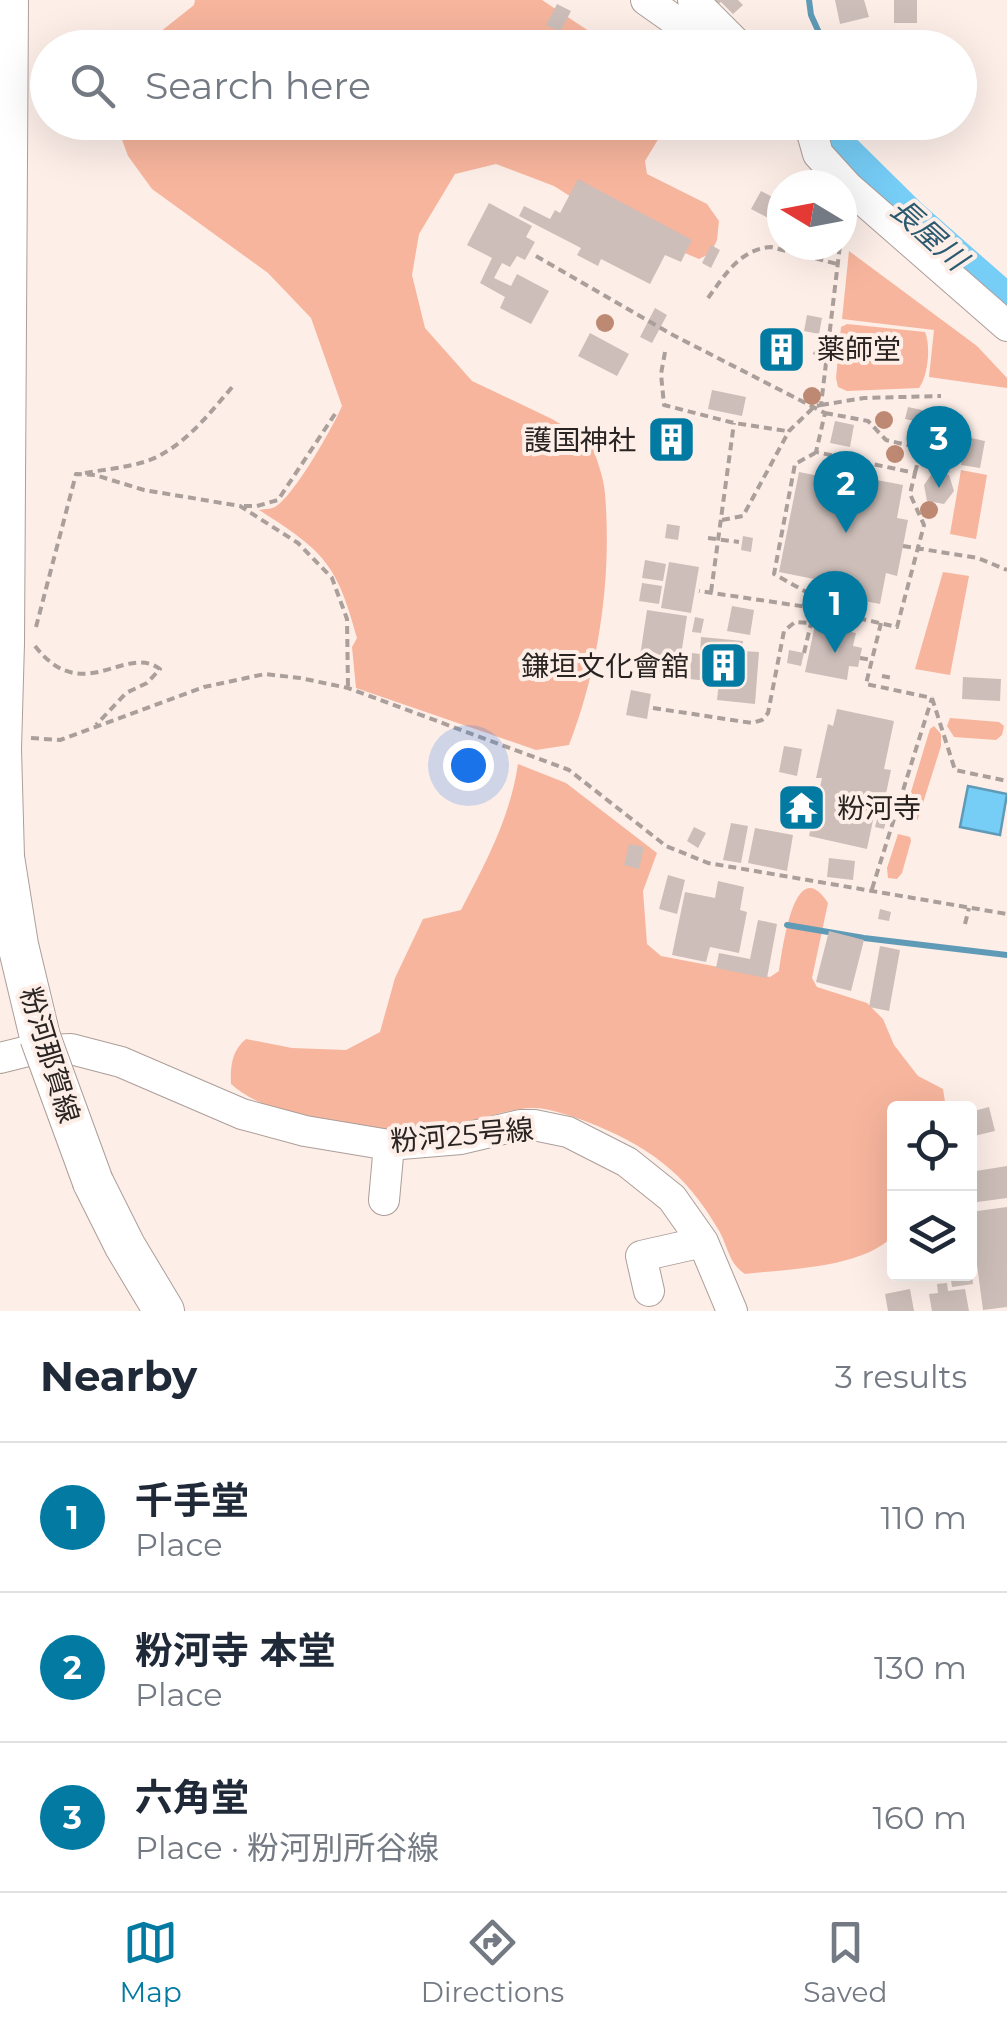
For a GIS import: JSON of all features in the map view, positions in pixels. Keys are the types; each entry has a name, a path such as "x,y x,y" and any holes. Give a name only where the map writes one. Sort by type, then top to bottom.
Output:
{"main road":[{"name":"粉河那賀線","path":"8,0 18,643 2,749 4,857 18,944 40,1037 94,1182 155,1307"}],"street":[{"path":"646,0 688,30"},
{"path":"693,0 723,30"},
{"path":"813,140 818,154 848,188 1007,326"},
{"name":"粉河25号線","path":"0,1058 28,1050 71,1049 121,1062 242,1114 305,1131 389,1145 461,1140 520,1125 534,1124 568,1132 603,1148 656,1182 682,1210 704,1242 732,1311"},
{"path":"384,1200 389,1145"},
{"path":"649,1292 640,1256 704,1242"}],"path":[{"path":"708,298 738,260 760,248 838,264"},
{"path":"536,256 671,334 818,406 825,413 868,421 886,440 937,452"},
{"path":"818,406 828,364 838,260"},
{"path":"665,352 661,374 664,405 734,423 789,431"},
{"path":"814,352 828,364"},
{"path":"76,474 143,462 163,454 190,434 234,385"},
{"path":"722,520 743,516 789,431 818,406 864,398 941,396"},
{"path":"816,452 825,413"},
{"path":"76,474 94,475 144,490 257,506 278,500 335,414"},
{"path":"711,592 734,423"},
{"path":"698,591 814,608 897,627 924,526 910,494 925,433 966,441"},
{"path":"804,653 817,598 774,574 795,464 816,452 915,473"},
{"path":"76,474 18,643 72,673 90,676 148,662 160,669 158,675 126,694 94,727"},
{"path":"715,488 723,489"},
{"path":"240,506 298,543 332,578 347,619 348,688"},
{"path":"708,538 739,542"},
{"path":"903,546 978,558 1007,570"},
{"path":"653,708 752,723 762,720 768,714 784,631 795,622 810,622"},
{"path":"880,623 866,684 932,698"},
{"path":"860,658 872,660"},
{"path":"27,738 60,740 204,686 266,674 348,688 568,770 666,846 708,864 1007,914"},
{"path":"882,676 892,678"},
{"path":"872,890 932,698"},
{"path":"932,698 954,770 1007,781"},
{"path":"966,924 969,908"}],"shaded area":[{"path":"195,0 542,0 587,30 163,30"},
{"path":"122,140 658,140 645,161 647,174 707,204 719,221 717,240 711,253 699,259 611,222 554,186 496,164 455,174 419,234 412,275 425,328 472,381 591,442 603,481 607,557 601,622 588,685 569,745 536,750 356,688 352,647 357,638 334,576 313,549 259,510 275,507 292,490 342,406 311,318 268,273 152,189 128,156"},
{"path":"857,257 977,346 1007,378 1007,388 929,377 934,330 842,319 848,260"},
{"path":"847,324 925,332 928,361 919,388 847,391 838,387 841,327"},
{"path":"961,470 987,475 976,539 950,534"},
{"path":"943,572 969,576 950,675 915,669"},
{"path":"950,718 999,722 1004,726 1002,735 996,740 954,737 947,726"},
{"path":"934,726 941,734 941,746 918,819 914,821 904,815"},
{"path":"518,764 566,783 657,853 643,891 647,944 661,956 770,977 779,971 798,896 806,889 816,890 828,903 812,978 817,987 867,1003 883,1019 894,1045 918,1076 943,1089 945,1101 887,1101 887,1241 881,1246 845,1261 745,1274 732,1259 705,1209 678,1176 646,1151 585,1121 533,1108 436,1128 358,1127 273,1108 231,1084 233,1059 246,1039 292,1048 346,1050 380,1032 395,978 423,919 461,910 488,857"},
{"path":"898,834 910,837 911,841 902,873 897,879 888,878 887,868"}],"water":[{"path":"968,786 1007,794 1000,835 960,827"}],"building":[{"path":"713,0 738,0 743,5 733,14"},
{"path":"835,0 864,0 869,17 840,24"},
{"path":"894,0 917,0 917,23 894,23"},
{"path":"557,4 571,11 561,30 546,25"},
{"path":"578,179 692,240 681,262 665,255 650,284 601,259 598,266 577,255 581,248 519,216 524,206 550,219 555,210 560,213"},
{"path":"761,191 767,194 767,217 751,209"},
{"path":"489,203 532,226 526,237 535,242 525,260 517,256 510,267 502,263 494,278 511,286 517,274 549,291 531,324 500,308 505,297 480,283 492,258 467,245"},
{"path":"711,245 720,250 711,268 702,263"},
{"path":"655,308 667,315 652,343 640,337"},
{"path":"807,315 822,318 819,334 804,331"},
{"name":"薬師堂","path":"770,329 794,334 793,343 799,344 797,356 790,354 789,363 765,358"},
{"path":"590,333 629,354 617,376 578,356"},
{"path":"712,390 746,397 742,416 708,409"},
{"path":"908,407 922,410 920,422 905,419"},
{"path":"835,421 854,425 850,447 830,443"},
{"name":"護国神社","path":"664,432 680,435 678,448 661,445"},
{"path":"966,437 985,441 980,468 961,465"},
{"path":"940,439 958,443 953,468 935,464"},
{"path":"799,472 845,481 846,474 903,485 897,518 908,520 903,546 897,576 886,573 880,604 817,592 819,580 779,572"},
{"path":"933,472 949,475 954,491 944,504 927,501 924,485"},
{"path":"667,524 680,526 678,540 665,538"},
{"path":"743,536 753,538 751,552 741,550"},
{"path":"645,560 666,564 663,581 642,578"},
{"path":"669,562 699,567 691,613 661,608"},
{"path":"642,583 662,586 659,604 639,601"},
{"path":"732,606 754,610 750,635 727,631"},
{"path":"647,610 687,616 678,675 638,669"},
{"path":"695,617 704,619 701,633 692,632"},
{"path":"815,625 856,633 853,646 862,648 858,667 849,666 847,680 805,672"},
{"name":"鎌垣文化會舘","path":"701,637 743,641 742,651 759,652 755,704 717,700 719,682 689,679 692,653 700,654"},
{"path":"789,650 804,653 801,666 787,663"},
{"path":"963,677 1001,679 1000,701 962,699"},
{"path":"631,690 651,694 647,719 626,715"},
{"path":"837,709 894,721 884,769 891,770 884,803 877,801 867,849 809,836 822,778 816,778 828,724 833,726"},
{"path":"784,746 802,749 797,776 779,772"},
{"path":"879,812 888,814 884,829 875,827"},
{"path":"731,823 748,826 741,863 723,860"},
{"path":"694,827 706,833 698,848 687,841"},
{"path":"755,828 793,835 787,871 748,863"},
{"path":"629,844 644,847 639,869 624,865"},
{"path":"829,858 855,861 853,880 827,877"},
{"path":"668,875 685,880 677,914 659,909"},
{"path":"718,881 744,887 740,910 747,912 739,953 710,947 706,962 672,955 685,892 715,898"},
{"path":"880,909 891,912 889,921 878,919"},
{"path":"758,920 777,924 767,978 716,968 719,953 750,959"},
{"path":"829,931 864,940 851,991 816,982"},
{"path":"880,946 900,950 889,1011 869,1007"},
{"path":"989,1107 995,1131 977,1135 977,1110"},
{"path":"1007,1166 1007,1198 977,1202 977,1171"},
{"path":"1007,1207 1007,1307 983,1310 977,1265 977,1211"},
{"path":"951,1281 973,1281 973,1284 952,1287"},
{"path":"947,1283 948,1291 965,1289 969,1311 932,1311 929,1294 938,1293 937,1284"},
{"path":"910,1289 914,1311 888,1311 885,1294"}],"waterway":[{"path":"809,0 818,30"},
{"name":"長屋川","path":"829,140 907,217 1007,305"},
{"path":"787,925 1007,955"}],"place":[{"name":"薬師堂","path":"782,349"},
{"name":"護国神社","path":"671,440"},
{"name":"六角堂","path":"939,488"},
{"name":"粉河寺 本堂","path":"846,533"},
{"name":"千手堂","path":"835,653"},
{"name":"鎌垣文化會舘","path":"724,666"},
{"name":"粉河寺","path":"802,808"}]}
